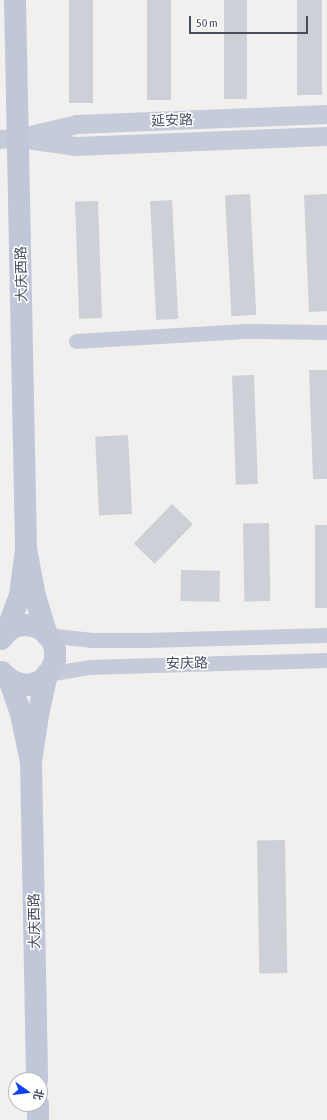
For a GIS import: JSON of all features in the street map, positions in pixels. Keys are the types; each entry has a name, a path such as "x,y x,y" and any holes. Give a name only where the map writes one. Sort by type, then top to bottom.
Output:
{"main road":[{"name":"大庆西路","path":"15,0 9,138 26,549"},
{"path":"26,549 35,596 47,635 55,650 55,660 47,674 38,716 31,762"},
{"path":"2,636 20,595 26,549"},
{"path":"2,636 16,626 26,625 37,627 47,635"},
{"path":"3,675 17,683 27,684 36,683 47,674"},
{"path":"3,675 21,714 31,762"},
{"name":"大庆西路","path":"31,762 37,1072"}],"street":[{"name":"延安路","path":"9,138 77,124 327,114"},
{"name":"延安路","path":"9,138 76,146 327,136"},
{"path":"76,341 244,331 327,332"},
{"name":"安庆路","path":"47,635 92,640 145,640 327,635"},
{"name":"安庆路","path":"47,674 104,666 327,660"}],"building":[{"path":"69,0 93,0 93,103 69,103"},
{"path":"147,0 171,0 171,100 147,100"},
{"path":"224,0 247,0 247,99 224,99"},
{"path":"297,0 322,0 322,95 297,95"},
{"path":"250,194 256,315 231,316 225,195"},
{"path":"327,194 327,311 309,312 304,195"},
{"path":"172,200 178,319 156,320 150,201"},
{"path":"98,201 102,318 79,319 75,202"},
{"path":"309,370 327,370 327,479 313,479"},
{"path":"254,375 258,484 236,485 232,376"},
{"path":"128,435 132,514 99,516 95,437"},
{"path":"172,504 193,524 155,564 134,544"},
{"path":"243,523 269,523 270,601 244,601"},
{"path":"315,525 327,525 327,608 315,608"},
{"path":"181,570 220,571 219,602 180,601"},
{"path":"257,840 285,840 287,973 259,973"}]}
